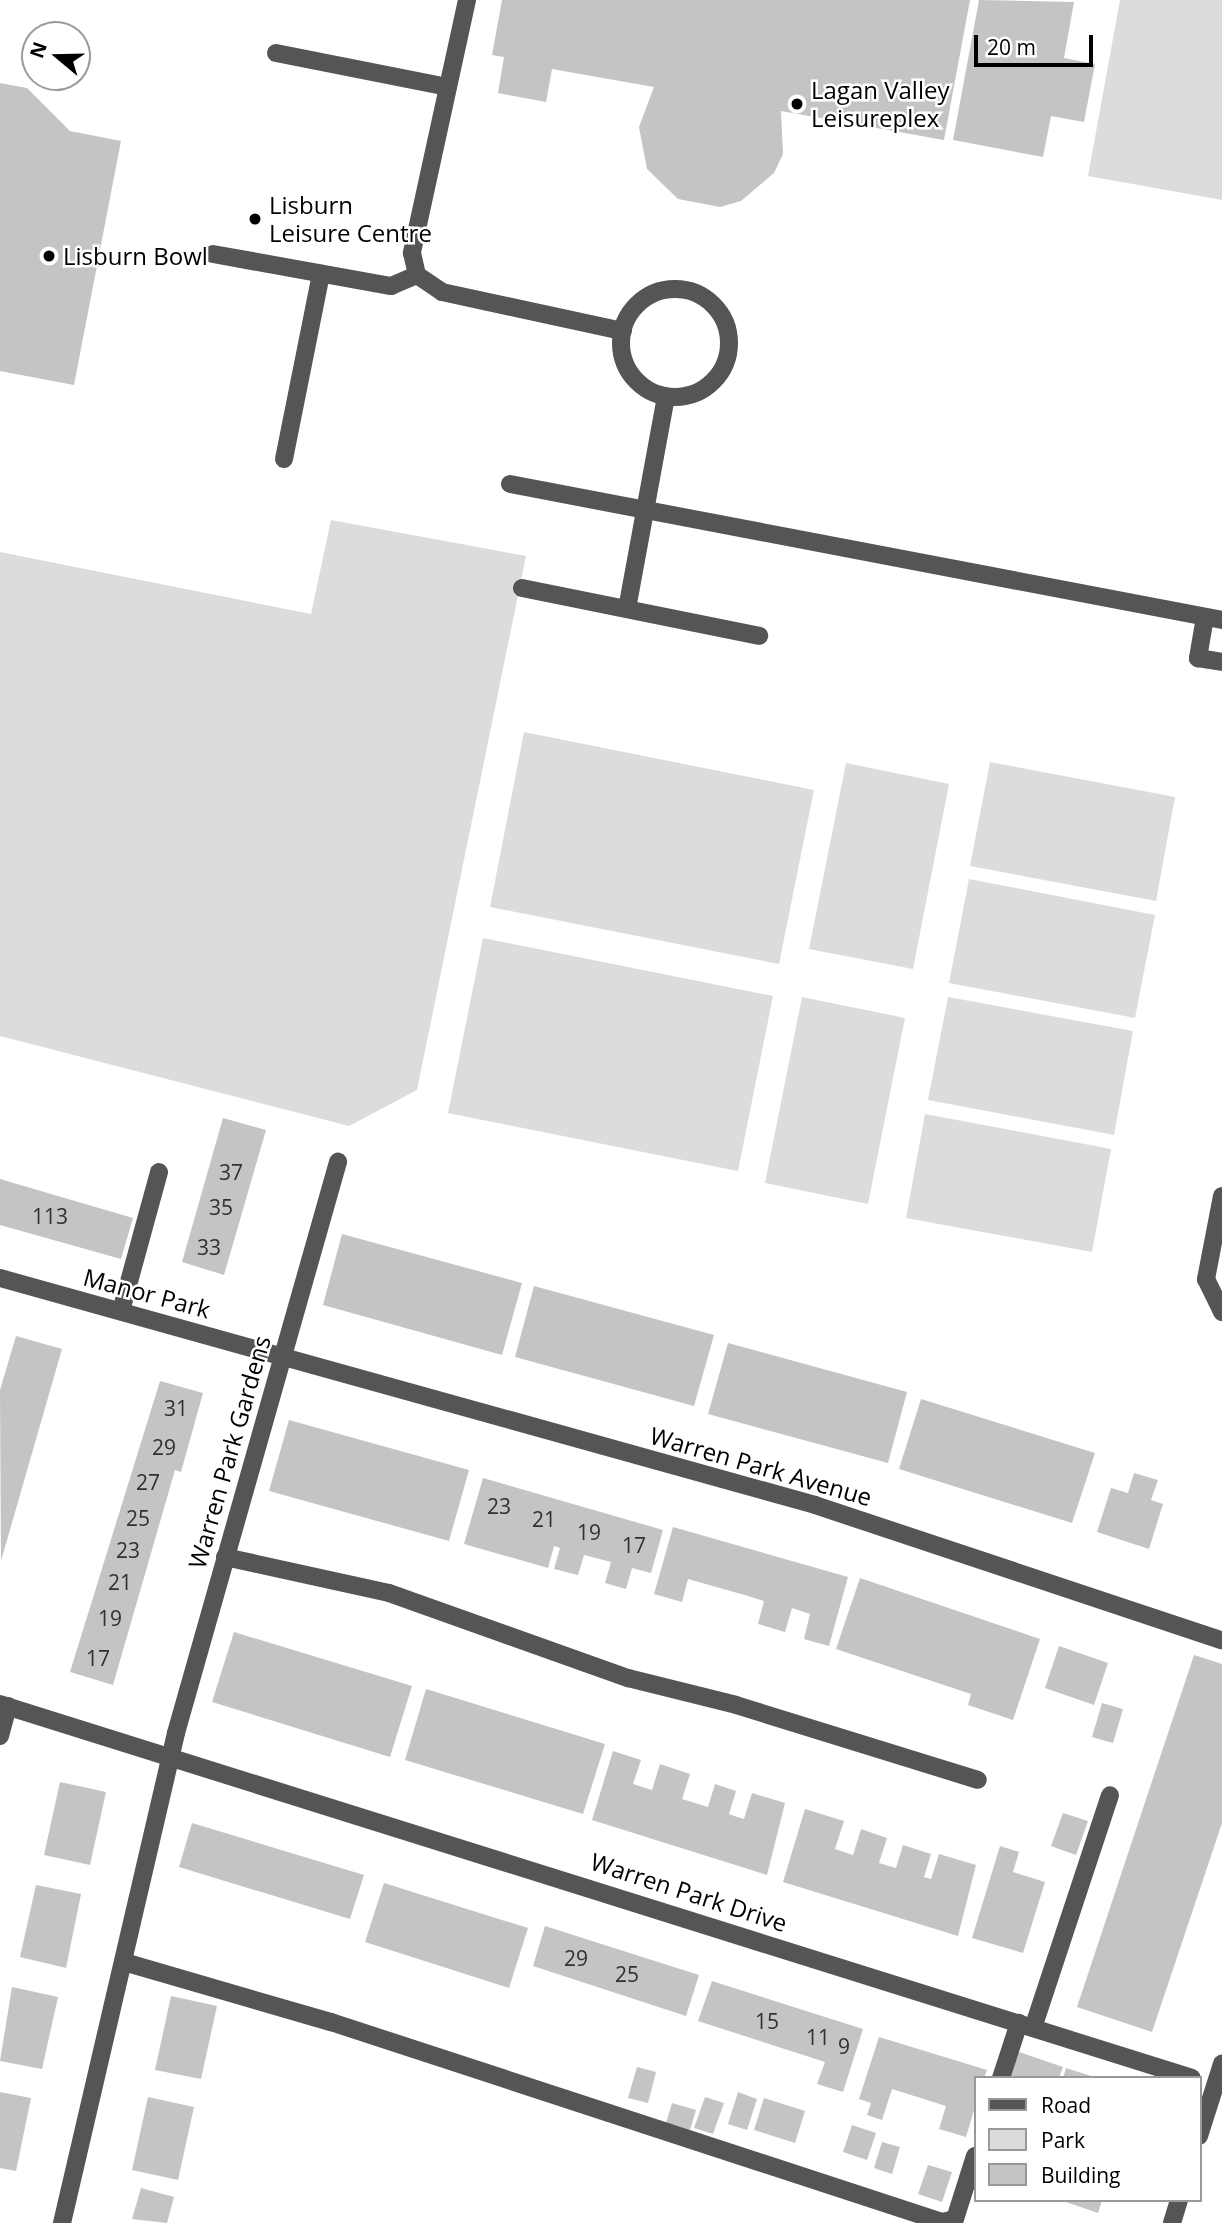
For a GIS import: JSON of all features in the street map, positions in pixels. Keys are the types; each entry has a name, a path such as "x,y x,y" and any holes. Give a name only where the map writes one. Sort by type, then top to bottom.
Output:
{"street":[{"path":"467,0 412,253 417,275 442,292 623,331"},
{"path":"276,52 448,87"},
{"path":"213,254 391,286 417,275"},
{"path":"284,459 321,274"},
{"path":"693,291 721,314 729,339 725,366 701,391 666,397 649,391 625,366 623,331 629,314 658,292 693,291"},
{"path":"626,609 647,510 666,397"},
{"path":"510,484 1213,619 1198,659 1222,662"},
{"path":"522,588 759,636"},
{"name":"Warren Park Gardens","path":"62,2223 171,1755 338,1162"},
{"path":"121,1311 159,1172"},
{"path":"1222,1196 1206,1279 1222,1312"},
{"name":"Manor Park","path":"0,1278 282,1354"},
{"name":"Warren Park Avenue","path":"282,1354 815,1505 1222,1640"},
{"path":"225,1557 388,1592 628,1678 736,1704 978,1780"},
{"path":"0,1736 4,1705"},
{"name":"Warren Park Drive","path":"4,1705 171,1755 1186,2076"},
{"path":"1002,2076 1026,2026 1110,1795"},
{"path":"124,1962 331,2022 942,2222 954,2219 974,2159"},
{"path":"1201,2123 1207,2083 1222,2064"},
{"path":"1172,2223 1178,2202"}],"green space":[{"path":"1120,0 1222,0 1222,200 1088,176"},
{"path":"331,520 526,556 417,1090 349,1126 0,1036 0,552 311,614"},
{"path":"524,732 814,790 779,964 490,907"},
{"path":"990,762 1175,797 1156,901 970,866"},
{"path":"846,763 949,784 913,969 809,949"},
{"path":"969,879 1155,915 1135,1018 949,983"},
{"path":"483,938 773,996 738,1171 448,1113"},
{"path":"802,997 905,1018 868,1204 765,1183"},
{"path":"948,997 1133,1031 1114,1135 928,1100"},
{"path":"925,1114 1111,1149 1092,1252 906,1218"}],"building":[{"name":"Lagan Valley Leisureplex","path":"502,0 970,0 944,140 781,111 783,154 774,173 741,201 720,207 678,199 647,169 639,127 654,87 552,69 546,102 498,93 504,57 492,55"},
{"path":"979,0 1074,2 1064,58 1095,64 1084,122 1051,116 1043,157 953,140"},
{"name":"Lisburn Bowl","path":"0,83 21,87 21,91 30,91 70,131 121,141 74,385 0,371"},
{"path":"223,1118 266,1130 224,1275 182,1262"},
{"path":"0,1179 133,1218 121,1259 0,1225"},
{"path":"342,1234 522,1283 502,1355 323,1305"},
{"path":"534,1286 714,1335 694,1406 515,1357"},
{"path":"16,1336 62,1349 1,1561 0,1390"},
{"path":"728,1343 907,1392 888,1463 708,1414"},
{"path":"160,1381 203,1393 181,1472 175,1470 113,1685 70,1672"},
{"path":"921,1399 1095,1453 1072,1523 899,1469"},
{"path":"289,1420 469,1470 449,1541 269,1491"},
{"path":"1134,1473 1158,1480 1151,1500 1163,1504 1149,1549 1097,1532 1111,1488 1128,1493"},
{"path":"483,1478 663,1530 651,1573 632,1568 626,1589 605,1583 611,1562 584,1555 578,1575 554,1569 560,1548 554,1546 548,1568 464,1544"},
{"path":"673,1527 848,1577 829,1646 804,1639 810,1614 792,1608 785,1632 758,1624 764,1601 748,1596 688,1579 682,1602 654,1594"},
{"path":"860,1578 1040,1639 1013,1720 968,1705 971,1694 836,1649"},
{"path":"234,1632 412,1686 390,1757 212,1702"},
{"path":"1059,1646 1108,1663 1094,1705 1045,1688"},
{"path":"1194,1655 1222,1664 1222,1823 1152,2032 1077,2007"},
{"path":"426,1689 605,1744 583,1814 405,1760"},
{"path":"1102,1703 1123,1709 1113,1743 1092,1737"},
{"path":"613,1751 641,1760 633,1784 652,1790 660,1764 690,1774 682,1799 708,1807 715,1784 736,1791 729,1814 737,1817 744,1819 752,1793 785,1803 767,1875 592,1820"},
{"path":"60,1782 106,1792 90,1865 44,1855"},
{"path":"805,1809 844,1821 835,1849 853,1855 861,1829 887,1838 879,1863 896,1868 903,1845 931,1854 924,1877 931,1879 939,1854 976,1865 958,1936 783,1882"},
{"path":"1063,1813 1088,1821 1076,1855 1051,1846"},
{"path":"192,1823 364,1875 350,1919 179,1867"},
{"path":"1000,1846 1019,1852 1013,1872 1045,1882 1023,1953 972,1938"},
{"path":"384,1883 528,1928 509,1988 365,1942"},
{"path":"36,1885 81,1894 66,1968 20,1957"},
{"path":"545,1926 699,1975 686,2016 533,1966"},
{"path":"712,1981 863,2029 843,2092 817,2084 825,2062 698,2021"},
{"path":"12,1987 58,1997 42,2069 0,2061"},
{"path":"171,1996 217,2006 201,2079 155,2070"},
{"path":"879,2037 987,2070 985,2076 974,2076 974,2110 966,2137 939,2129 946,2106 892,2089 882,2120 867,2115 871,2103 859,2099"},
{"path":"1016,2051 1063,2067 1060,2076 1008,2076"},
{"path":"637,2067 656,2072 648,2103 628,2098"},
{"path":"1066,2068 1091,2076 1064,2076"},
{"path":"0,2092 31,2098 16,2171 0,2168"},
{"path":"738,2092 757,2099 747,2130 728,2124"},
{"path":"148,2097 194,2107 178,2180 132,2170"},
{"path":"705,2097 724,2103 713,2134 694,2128"},
{"path":"764,2098 805,2111 795,2143 754,2130"},
{"path":"672,2103 696,2110 690,2130 666,2123"},
{"path":"852,2125 876,2133 867,2160 843,2152"},
{"path":"882,2142 900,2147 892,2174 874,2168"},
{"path":"928,2165 952,2172 942,2202 918,2194"},
{"path":"141,2188 174,2197 167,2223 132,2219"},
{"path":"1066,2202 1101,2202 1098,2213"}],"place":[{"name":"Lagan Valley Leisureplex","path":"797,104"},
{"name":"Lisburn Leisure Centre","path":"255,219"},
{"name":"Lisburn Bowl","path":"49,256"}]}
